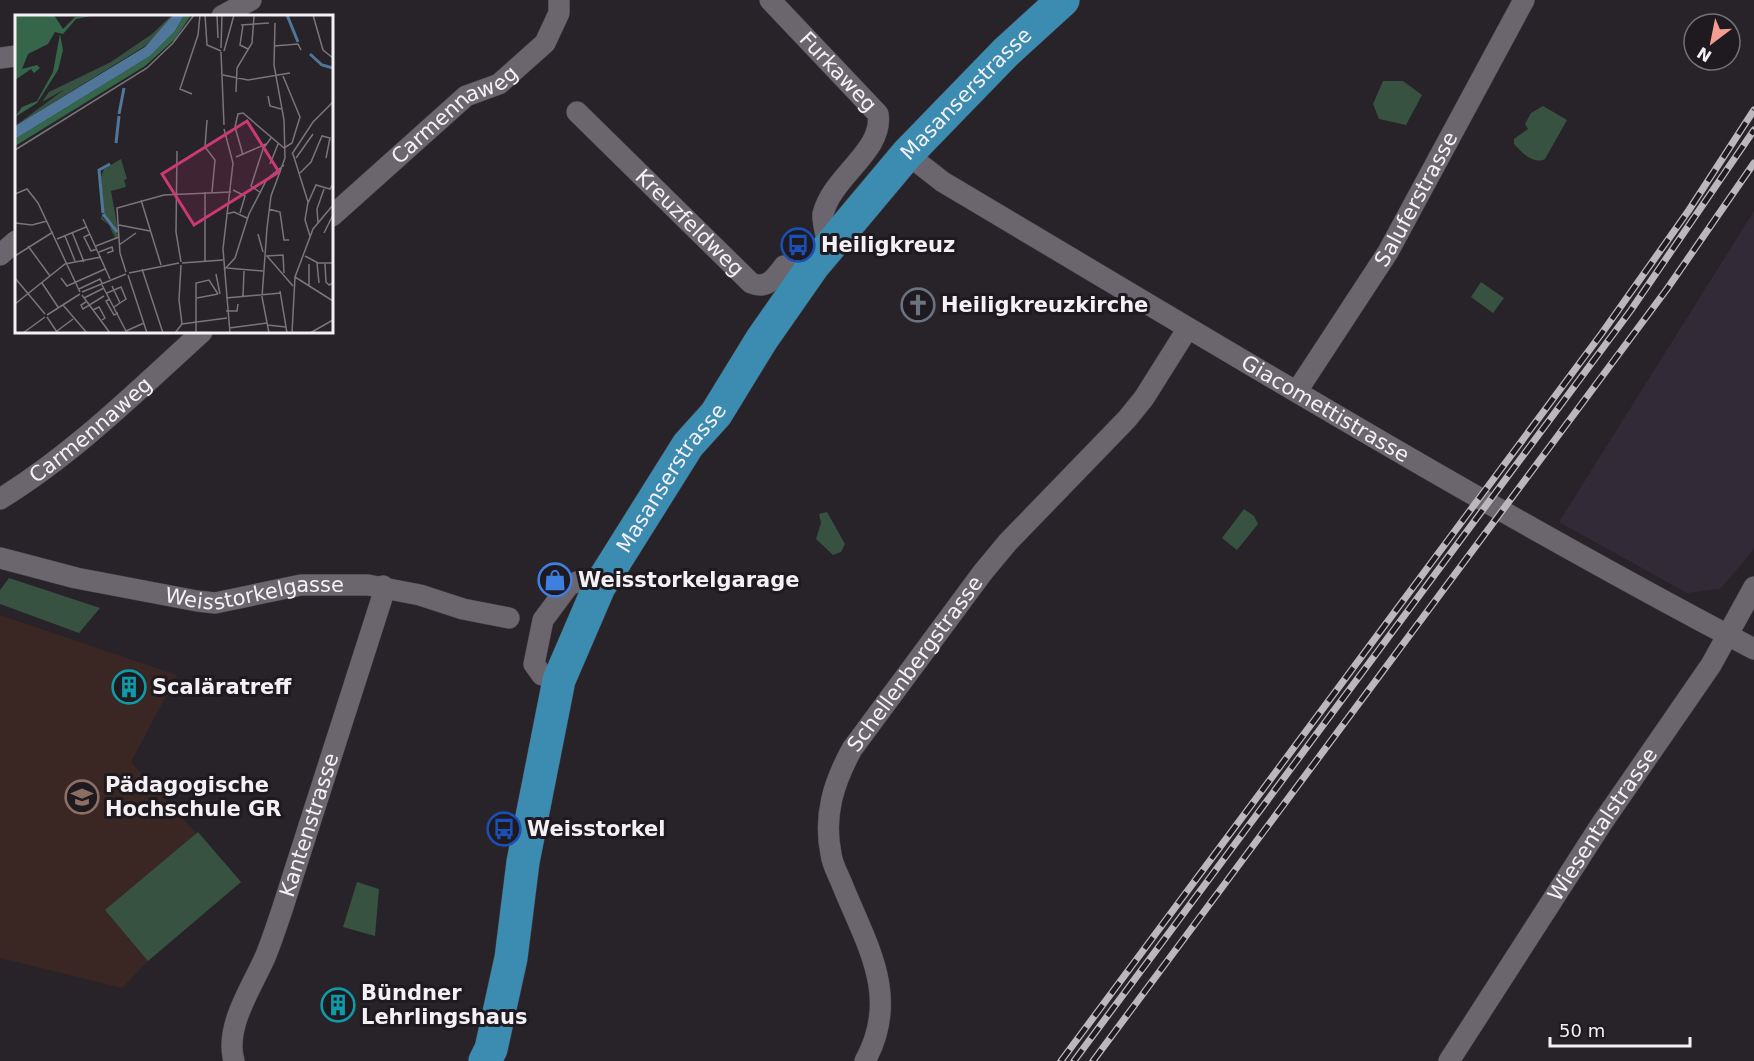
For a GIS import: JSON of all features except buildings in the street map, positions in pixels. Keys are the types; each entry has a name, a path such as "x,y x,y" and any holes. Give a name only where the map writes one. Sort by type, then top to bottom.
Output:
{"main road":[{"name":"Masanserstrasse","path":"485,1061 494,1038 511,958 523,862 559,680 599,587 688,444 716,414 762,339 821,256 907,154 1006,52 1063,0"}],"street":[{"path":"224,15 251,0"},
{"name":"Carmennaweg","path":"333,215 466,96 499,84 545,43 559,13 560,0"},
{"name":"Furkaweg","path":"770,0 878,114 877,132 870,146 834,187 823,216 821,256"},
{"name":"Saluferstrasse","path":"1297,391 1388,252 1524,0"},
{"path":"0,58 15,56"},
{"name":"Kreuzfeldweg","path":"577,111 751,283 759,286 766,285 784,266 821,256"},
{"name":"Giacomettistrasse","path":"907,154 943,182 1188,328 1537,530 1754,649"},
{"path":"0,255 15,242"},
{"name":"Schellenbergstrasse","path":"866,1061 881,1012 880,981 872,949 831,855 828,828 832,793 837,776 852,749 983,572 1008,542 1127,419 1144,398 1188,328"},
{"name":"Carmennaweg","path":"0,499 26,483 82,439 201,333"},
{"name":"Weisstorkelgasse","path":"0,558 139,592 215,603 301,585 323,583 383,586 463,609 509,618"},
{"name":"Kantenstrasse","path":"234,1061 231,1049 234,1028 267,952 282,910 382,598 383,586"},
{"name":"Wiesentalstrasse","path":"1449,1061 1602,823 1711,665 1754,586"}],"shaded area":[{"path":"1754,211 1754,549 1720,589 1687,593 1559,522"},
{"name":"Pädagogische Hochschule GR","path":"0,615 177,675 131,762 241,882 148,961 122,988 0,958"}],"green space":[{"path":"1383,81 1403,81 1422,95 1406,125 1379,119 1373,104"},
{"path":"1543,106 1567,120 1545,159 1536,160 1520,151 1514,144 1514,139 1528,129 1525,124 1531,113"},
{"path":"1481,282 1504,298 1493,313 1471,297"},
{"path":"1244,509 1254,516 1258,524 1237,550 1222,538"},
{"path":"827,512 845,544 841,552 833,555 816,539 821,523 819,514"},
{"path":"9,578 100,608 79,633 0,604 0,590"},
{"path":"198,832 241,882 148,961 105,910"},
{"path":"357,882 379,889 375,936 343,927"}],"railway":[{"path":"1061,1061 1602,333 1689,210 1754,110"},
{"path":"1074,1061 1631,310 1754,130"},
{"path":"1093,1061 1667,289 1754,163"}],"place":[{"name":"Heiligkreuz","path":"798,245"},
{"name":"Heiligkreuzkirche","path":"918,305"},
{"name":"Weisstorkelgarage","path":"555,580"},
{"name":"Scaläratreff","path":"129,687"},
{"name":"Pädagogische Hochschule GR","path":"82,797"},
{"name":"Weisstorkel","path":"504,829"},
{"name":"Bündner Lehrlingshaus","path":"338,1005"}]}
